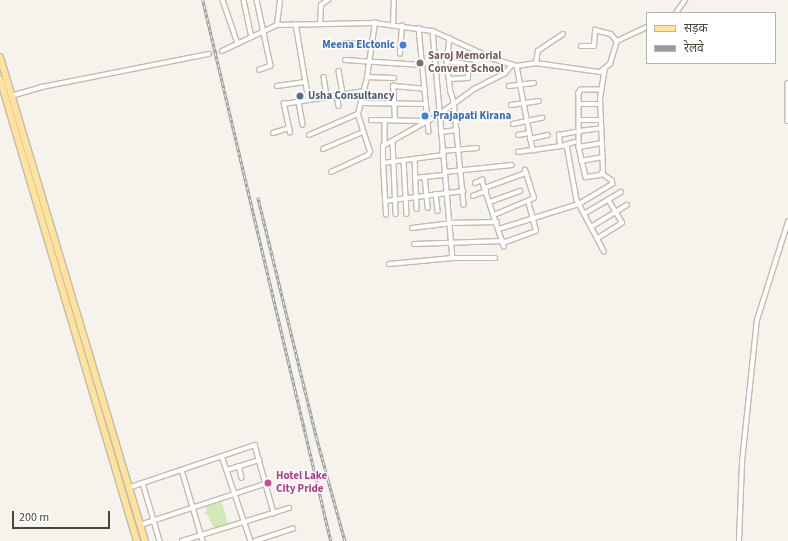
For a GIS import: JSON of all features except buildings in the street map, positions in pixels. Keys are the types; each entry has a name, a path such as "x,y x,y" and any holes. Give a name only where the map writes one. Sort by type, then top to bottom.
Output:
{"main road":[{"path":"0,57 8,97 68,297 145,541"},
{"path":"0,80 8,97"},
{"path":"68,297 137,541"}],"street":[{"path":"223,0 238,44"},
{"path":"244,0 252,37"},
{"path":"257,0 271,66 260,70"},
{"path":"277,25 280,0"},
{"path":"320,24 321,5 328,0"},
{"path":"393,24 394,0"},
{"path":"677,12 685,0"},
{"path":"222,51 277,25 375,23 393,24 433,31 494,60 512,65 518,66 536,63 600,72 605,69 614,57 617,40"},
{"path":"331,172 370,154 358,114 362,103 367,77 375,23"},
{"path":"296,24 309,100"},
{"path":"400,54 402,26"},
{"path":"617,40 646,27"},
{"path":"419,28 429,132"},
{"path":"581,46 594,46 595,30 611,34 617,40"},
{"path":"433,31 440,114 440,132 450,223 452,258"},
{"path":"536,63 538,51 563,34"},
{"path":"450,38 447,61 454,101 464,205"},
{"path":"344,43 372,43 392,46"},
{"path":"8,97 209,54"},
{"path":"345,60 370,60 422,65"},
{"path":"447,61 470,65 468,78 449,79"},
{"path":"385,145 440,114 454,101 495,79 512,65"},
{"path":"518,66 533,150"},
{"path":"602,174 603,157 600,90 605,69"},
{"path":"339,71 343,94"},
{"path":"324,77 327,97"},
{"path":"367,77 394,78"},
{"path":"277,86 305,82"},
{"path":"788,82 788,121"},
{"path":"509,86 534,83"},
{"path":"395,120 393,86 424,89"},
{"path":"499,229 579,204 612,184 612,181 602,174 586,177 581,161 577,132 581,90 600,90"},
{"path":"290,133 284,104 364,91"},
{"path":"338,95 339,106"},
{"path":"510,105 539,101"},
{"path":"299,102 302,125"},
{"path":"362,103 426,104"},
{"path":"579,104 600,104"},
{"path":"309,135 358,114"},
{"path":"513,124 542,118"},
{"path":"371,120 427,120"},
{"path":"385,120 383,163 386,215"},
{"path":"579,120 602,120"},
{"path":"273,133 289,128"},
{"path":"560,145 559,136 602,128"},
{"path":"440,132 457,130"},
{"path":"323,149 363,132"},
{"path":"518,135 529,133"},
{"path":"530,138 548,135"},
{"path":"393,141 396,214"},
{"path":"518,152 575,142"},
{"path":"579,147 602,143"},
{"path":"565,144 579,204 604,251"},
{"path":"383,163 404,161 477,148"},
{"path":"581,161 603,157"},
{"path":"414,159 418,208"},
{"path":"404,161 407,214"},
{"path":"415,178 461,170 512,164"},
{"path":"473,196 525,172 535,196 528,202 494,215"},
{"path":"425,177 428,208"},
{"path":"475,183 482,180 503,243"},
{"path":"385,201 463,191"},
{"path":"490,202 520,191"},
{"path":"584,214 621,192"},
{"path":"436,194 438,211"},
{"path":"598,238 622,224 608,200"},
{"path":"414,244 451,242 503,243 535,232 533,218 528,202"},
{"path":"591,227 627,205"},
{"path":"412,228 450,223 497,222"},
{"path":"739,541 742,462 757,320 788,222"},
{"path":"389,264 452,258 495,258"},
{"path":"128,488 255,445 274,513"},
{"path":"222,456 251,541"},
{"path":"227,470 259,460"},
{"path":"239,466 242,478"},
{"path":"182,470 203,541"},
{"path":"142,483 160,541"},
{"path":"140,525 265,484"},
{"path":"182,541 289,508"},
{"path":"255,541 293,529"}],"green space":[{"path":"222,502 228,524 214,528 207,515 203,513 207,512 206,507"}],"tunnel":[{"path":"209,54 222,51"}],"railway":[{"path":"203,0 331,541"},
{"path":"258,197 317,439 345,541"}],"place":[{"name":"Meena Elctonic","path":"403,45"},
{"name":"Saroj Memorial Convent School","path":"420,63"},
{"name":"Usha Consultancy","path":"300,96"},
{"name":"Prajapati Kirana","path":"425,116"},
{"name":"Hotel Lake City Pride","path":"268,483"}]}
